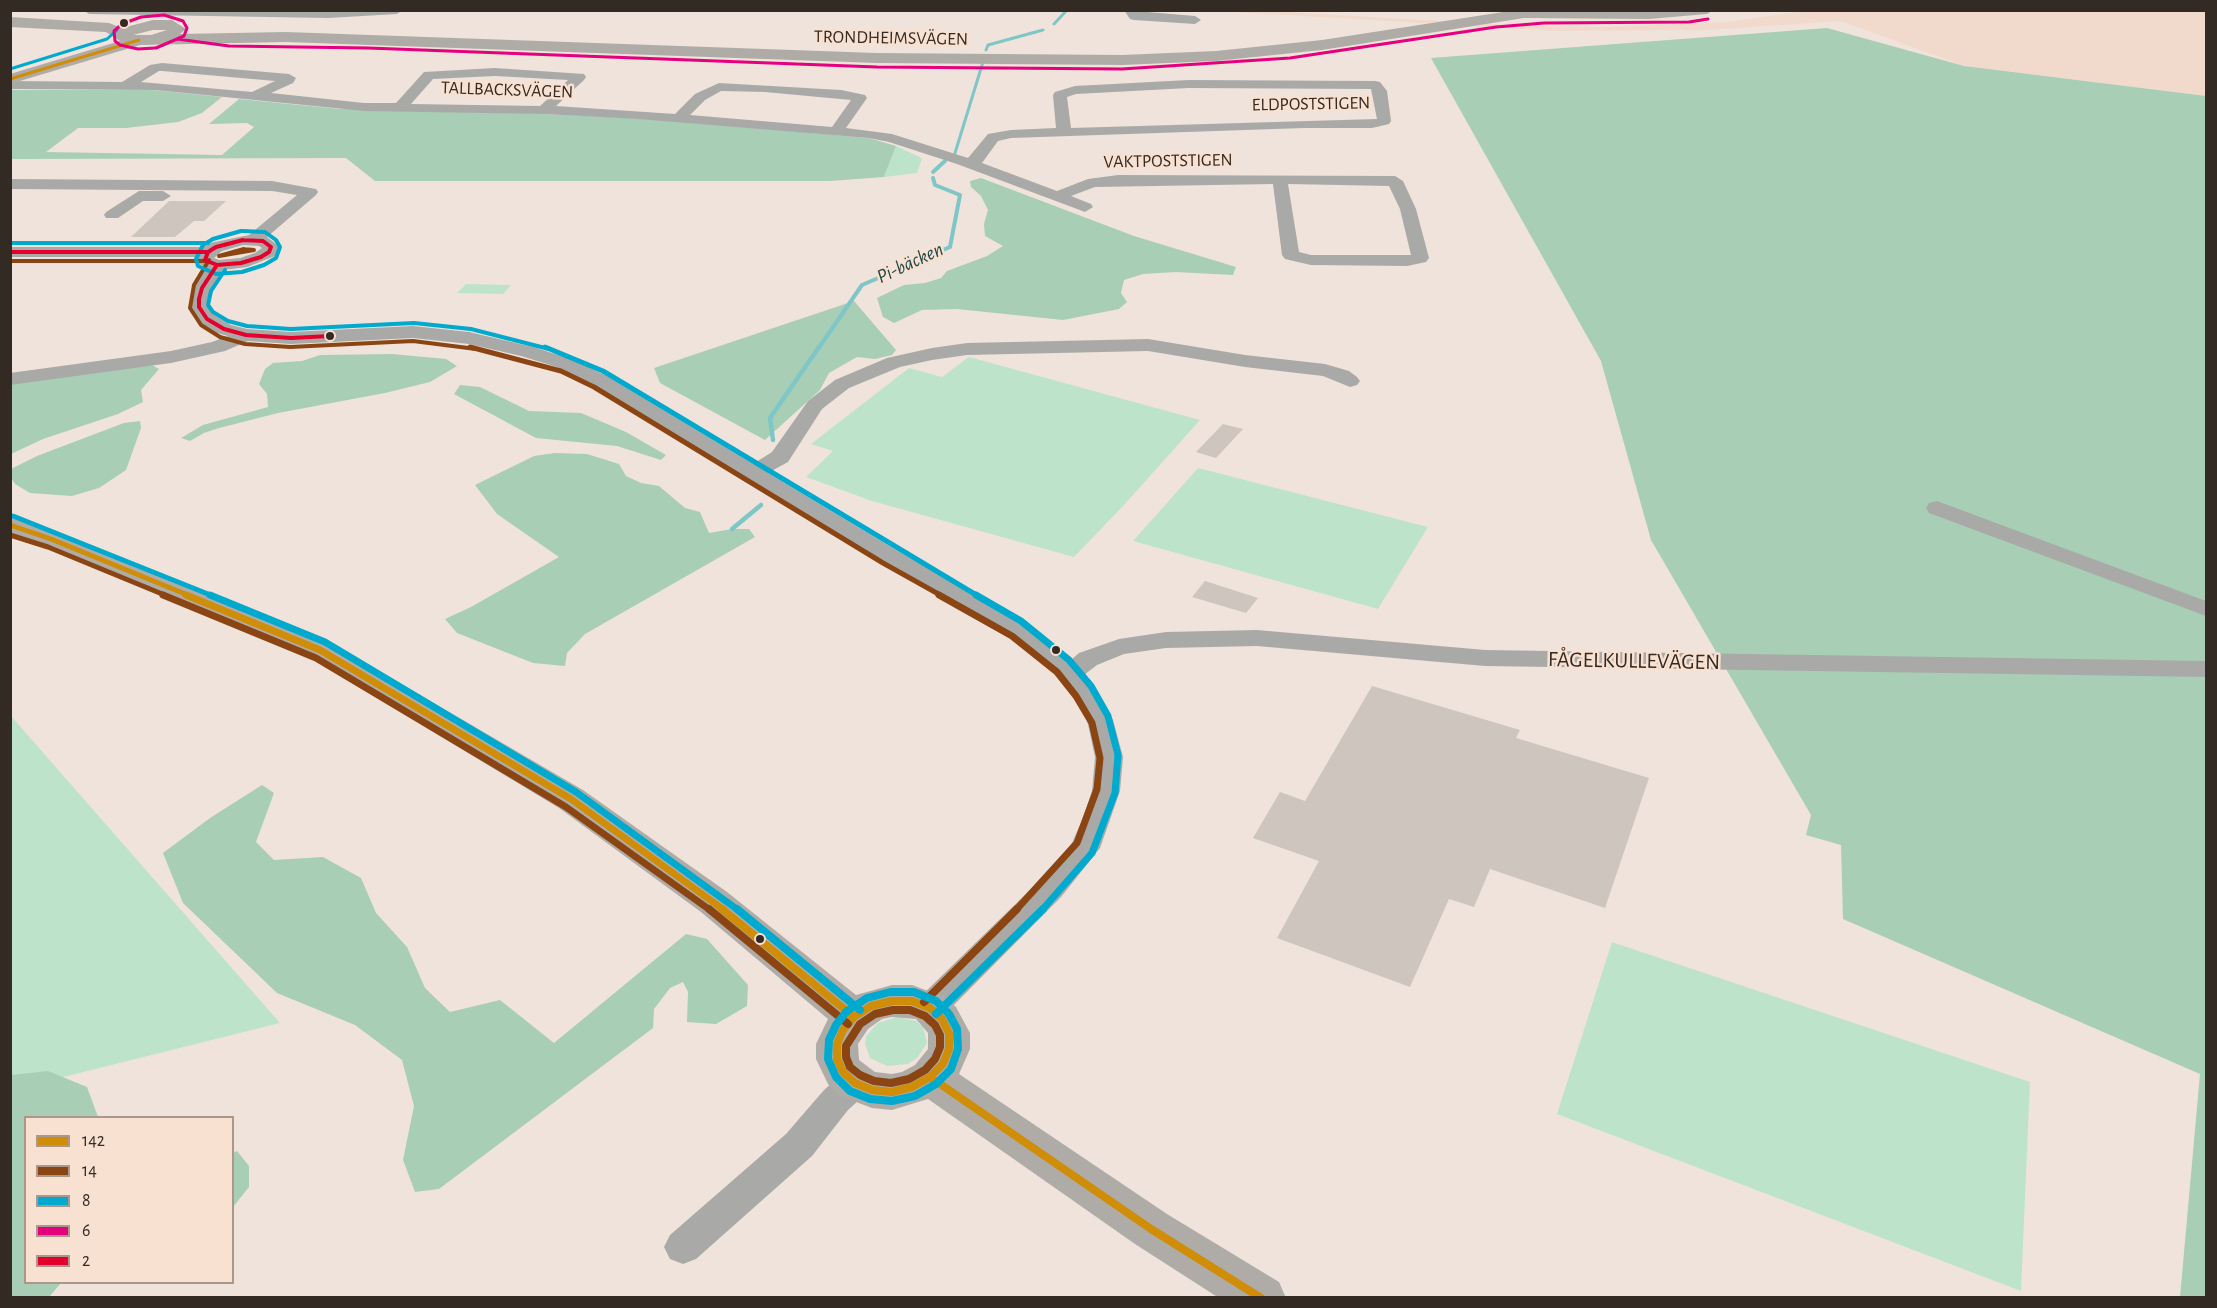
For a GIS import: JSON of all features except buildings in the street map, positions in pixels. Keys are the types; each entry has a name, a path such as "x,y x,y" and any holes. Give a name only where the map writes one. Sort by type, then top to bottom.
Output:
{"main road":[{"path":"1499,17 1523,10"},
{"name":"TRONDHEIMSVÄGEN","path":"147,34 368,39 887,58 1088,61 1183,58 1279,50 1351,42 1549,10"},
{"path":"1499,17 1554,14 1689,13 1707,10"},
{"path":"10,22 109,28 147,34"},
{"path":"58,25 147,34"},
{"path":"10,80 147,34"},
{"name":"TRONDHEIMSVÄGEN","path":"147,34 229,37"},
{"path":"10,525 51,539 320,650 571,800 714,902 854,1017"},
{"path":"892,1000 912,1001 930,1008 942,1019 949,1033 949,1048 943,1064 930,1077 912,1087 892,1092 873,1090 855,1083 843,1072 837,1059 837,1044 843,1030 854,1017 871,1006 892,1000"},
{"path":"930,1077 1151,1229 1262,1298"}],"street":[{"path":"89,10 196,15 337,14 397,10"},
{"path":"1130,10 1134,16 1195,20"},
{"path":"147,34 196,15"},
{"path":"126,86 162,66 289,78 254,97"},
{"path":"400,107 429,75 495,72 579,77 543,110"},
{"name":"ELDPOSTSTIGEN","path":"973,162 993,137 1011,134 1064,130 1372,124 1384,121 1380,91 1375,85 1189,84 1075,90 1060,95 1064,130"},
{"name":"TALLBACKSVÄGEN","path":"10,85 126,86 364,107 543,110 836,131 892,138 973,162 1085,207"},
{"path":"679,118 700,97 719,87 841,94 860,98 836,131"},
{"name":"VAKTPOSTSTIGEN","path":"1060,196 1094,182 1118,180 1280,180 1395,181 1408,209 1420,258 1407,261 1311,260 1291,255 1280,180"},
{"path":"10,184 272,186 310,192 254,240 268,243 271,246 269,252 252,261 10,252"},
{"path":"112,215 139,196 304,197"},
{"path":"213,258 202,288 199,307 207,319 224,329 246,335 291,338 413,332 469,338 526,351 564,363 598,379 888,555 1017,629 1052,655 1083,691 1100,720 1110,763 1106,791 1085,848 1050,889 930,1008"},
{"path":"10,379 171,357 218,346 246,335"},
{"path":"752,472 780,457 815,405 843,384 894,362 932,354 968,349 1148,345 1245,361 1325,370 1342,375 1350,381"},
{"path":"1937,508 2206,609"},
{"name":"FÅGELKULLEVÄGEN","path":"1070,674 1088,659 1119,647 1166,640 1257,638 1485,658 2206,669"},
{"path":"683,1246 799,1145 836,1100 855,1083"}],"shaded area":[{"path":"1811,10 2206,11 2206,96 1964,66 1841,21 1708,30 1558,31 1217,11 1270,11 1509,25 1602,27 1727,22"}],"green space":[{"path":"1827,28 1964,66 2206,96 2206,1297 2180,1297 2200,1074 1843,919 1841,845 1806,835 1811,815 1651,540 1601,361 1431,58"},
{"path":"10,90 153,90 222,97 202,113 178,122 126,128 78,128 46,152 222,155 254,127 247,123 209,124 239,99 340,109 455,110 652,119 869,138 896,146 884,177 830,181 375,181 346,158 11,159"},
{"path":"896,146 922,158 917,173 884,177"},
{"path":"981,178 1134,236 1236,267 1233,275 1176,272 1143,274 1124,280 1121,293 1127,302 1119,309 1063,320 957,309 922,310 894,323 883,317 877,298 904,285 925,283 941,278 947,271 987,256 1003,246 985,236 984,224 988,210 981,196 971,187 970,181"},
{"path":"466,284 511,285 503,294 457,293"},
{"path":"854,301 896,350 892,355 875,359 857,357 829,373 820,390 765,440 660,383 654,368"},
{"path":"392,354 446,359 457,366 430,382 278,413 219,428 190,441 181,438 203,425 268,407 267,394 259,384 265,369 273,363 302,361 320,355"},
{"path":"969,357 1200,420 1074,557 872,501 806,477 833,451 811,444 909,368 942,377"},
{"path":"152,365 159,369 141,390 143,402 118,414 43,439 11,454 11,384"},
{"path":"460,385 480,387 529,411 581,413 626,432 666,455 661,460 617,446 536,438 454,394"},
{"path":"140,421 141,428 126,470 99,488 72,496 30,493 15,484 11,478 11,469 37,456 124,423"},
{"path":"555,453 587,454 619,464 626,476 641,483 659,486 685,508 700,512 709,533 749,529 755,537 585,634 567,653 565,666 533,663 457,633 445,619 471,607 559,557 497,514 475,485 534,456"},
{"path":"1198,468 1428,527 1378,609 1133,541"},
{"path":"11,716 280,1023 11,1090"},
{"path":"262,785 274,793 256,842 274,860 323,857 361,878 376,913 407,947 425,988 450,1012 500,1000 554,1043 686,934 707,939 748,985 747,1006 716,1024 687,1022 688,992 683,982 670,988 654,1009 653,1028 439,1189 415,1192 403,1160 414,1106 402,1060 355,1025 277,993 183,903 163,853 210,818"},
{"path":"1612,942 2030,1082 2021,1291 1557,1114"},
{"path":"897,1017 916,1021 923,1027 927,1043 917,1058 908,1064 887,1066 870,1058 865,1044 866,1036 878,1023"},
{"path":"48,1071 87,1087 98,1116 24,1116 24,1284 60,1284 49,1297 11,1297 11,1075"},
{"path":"237,1151 249,1166 249,1187 234,1206 234,1152"}],"waterway":[{"name":"Pi-bäcken","path":"1054,24 1067,10"},
{"name":"Pi-bäcken","path":"986,50 988,45 1043,30"},
{"name":"Pi-bäcken","path":"955,153 983,62"},
{"name":"Pi-bäcken","path":"933,172 945,161"},
{"name":"Pi-bäcken","path":"818,349 862,285 950,247 960,195 935,185 933,178"},
{"name":"Pi-bäcken","path":"773,440 770,418 819,347"},
{"name":"Pi-bäcken","path":"732,529 761,505"}],"transit line":[{"name":"6","path":"155,48 138,49 120,45 115,41 114,31 122,24 141,17 164,15 183,21 187,28 184,36 156,48"},
{"name":"6","path":"177,39 229,46 368,48 877,67 1122,69 1290,58 1496,27 1544,23 1689,22 1708,19"},
{"name":"8","path":"10,69 107,39 117,30"},
{"name":"142","path":"10,79 139,40"},
{"name":"8","path":"241,231 213,239 203,245 196,259 198,266 216,274 242,272 264,265 276,258 280,247 276,240 265,232 243,231"},
{"name":"2","path":"243,240 263,241 271,247 269,252 261,257 241,263 217,265 205,260 208,252 216,247 243,240"},
{"name":"8","path":"10,243 208,243"},
{"name":"14","path":"244,249 254,250 219,256 244,249"},
{"name":"2","path":"10,252 208,252"},
{"name":"14","path":"209,260 194,285 190,308 201,325 220,337 245,344 290,347 413,341 468,347 561,371 594,387 883,563 1012,636 1057,672 1076,696 1092,723 1100,758 1097,789 1077,843 1043,883 924,1002"},
{"name":"14","path":"10,261 208,261"},
{"name":"2","path":"217,265 202,288 199,299 199,307 207,319 224,329 246,335 291,338 330,336"},
{"name":"8","path":"225,270 211,291 208,305 213,312 228,321 247,326 291,329 414,323 471,329 528,342 568,355 603,371 893,547 1021,621 1069,660 1091,686 1108,716 1118,755 1115,793 1105,821 1092,853 1057,895 936,1014"},
{"name":"8","path":"13,516 325,642 576,792 720,895 860,1010"},
{"name":"142","path":"10,525 51,539 320,650 571,799 714,902 854,1017"},
{"name":"14","path":"10,535 48,547 316,658 566,807 709,909 848,1024"},
{"name":"8","path":"890,992 867,998 847,1011 836,1025 829,1040 828,1059 836,1077 850,1091 870,1099 892,1101 915,1096 936,1084 951,1069 958,1049 957,1029 949,1014 936,1001 914,992 892,992"},
{"name":"142","path":"892,1001 912,1001 930,1008 942,1019 949,1033 949,1049 943,1064 930,1077 912,1087 892,1092 872,1090 855,1083 843,1072 837,1059 837,1044 843,1030 854,1017 871,1006 892,1001"},
{"name":"14","path":"893,1010 910,1010 925,1016 935,1025 940,1035 940,1047 935,1059 925,1070 909,1079 891,1083 874,1081 860,1075 850,1067 846,1057 846,1046 860,1024 875,1014 893,1010"},
{"name":"142","path":"930,1077 1151,1229 1261,1298"}]}
